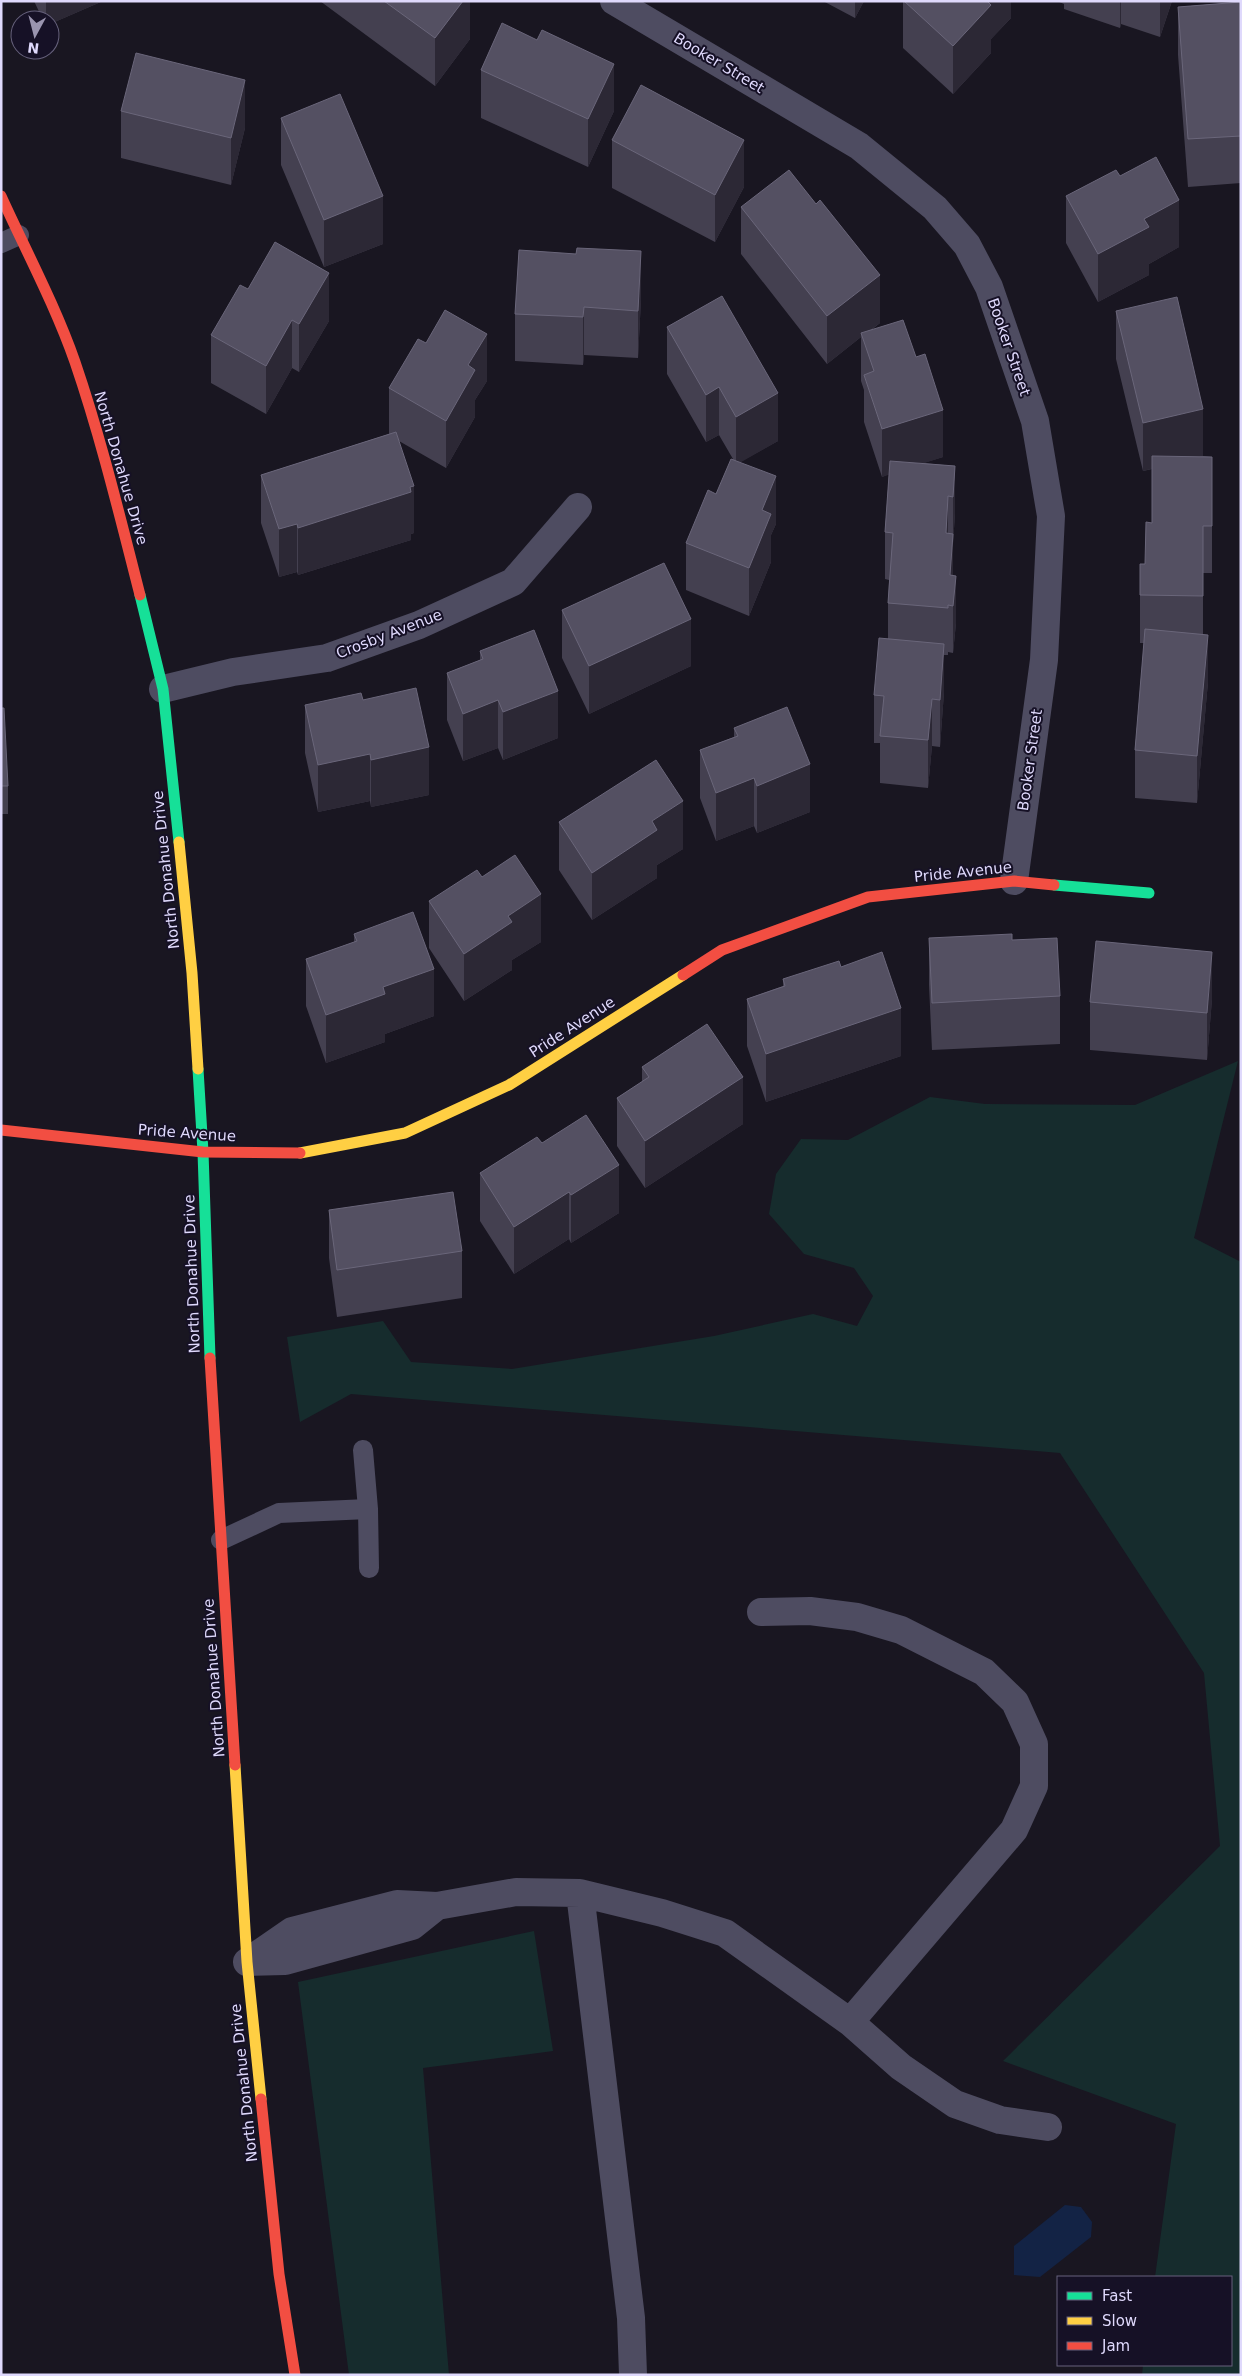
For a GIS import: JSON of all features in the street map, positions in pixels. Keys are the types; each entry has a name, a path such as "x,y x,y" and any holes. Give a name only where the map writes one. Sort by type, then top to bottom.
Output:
{"street":[{"name":"Booker Street","path":"614,1 859,146 935,208 967,245 989,287 1035,421 1051,516 1044,660 1014,881"},
{"name":"North Donahue Drive","path":"1,196 10,239 59,321 75,363 116,500 163,689 192,973 203,1152 208,1329 247,1962 279,2274 294,2375"},
{"name":"Crosby Avenue","path":"163,689 233,672 327,658 419,624 513,582 578,507"},
{"name":"Pride Avenue","path":"1,1130 203,1152 307,1153 405,1133 509,1085 722,950 868,897 1014,881 1149,893"},
{"path":"760,1612 810,1611 857,1617 901,1630 984,1672 1015,1702 1034,1744 1034,1786 1014,1830 850,2022"},
{"path":"247,1962 285,1961 412,1926 437,1906 516,1892 580,1893 662,1912 725,1933 850,2022 901,2067 955,2104 1000,2120 1048,2127"},
{"path":"580,1893 632,2318 633,2375"}],"lane":[{"path":"363,1450 370,1568"},
{"path":"221,1540 279,1513 368,1509"}],"green space":[{"path":"1238,1061 1194,1238 1241,1262 1241,2375 1142,2375 1143,2366 1232,2366 1232,2276 1155,2276 1176,2124 1003,2061 1220,1846 1204,1673 1060,1453 351,1394 300,1422 287,1337 383,1321 411,1362 512,1369 714,1336 813,1314 857,1326 873,1296 854,1268 804,1254 769,1214 776,1174 801,1139 848,1140 930,1097 985,1104 1135,1105"},
{"path":"534,1931 553,2051 423,2068 449,2375 349,2375 298,1982"}],"water":[{"path":"1065,2205 1081,2207 1092,2222 1091,2237 1040,2277 1014,2275 1014,2246"}],"building":[{"path":"384,1 463,1 435,38"},
{"path":"904,1 987,1 991,5 953,46"},
{"path":"1241,2 1241,136 1188,139 1178,7"},
{"path":"502,23 537,40 542,30 614,64 588,119 481,70"},
{"path":"136,53 245,80 231,138 121,111"},
{"path":"641,85 744,140 715,195 612,140"},
{"path":"340,94 383,196 324,220 281,118"},
{"path":"1156,157 1179,200 1144,219 1149,227 1098,254 1066,196 1116,170 1120,176"},
{"path":"789,170 816,204 820,200 880,275 827,316 741,207"},
{"path":"275,242 329,273 299,324 292,320 266,366 211,335 240,285 248,289"},
{"path":"577,248 641,251 638,311 584,307 583,317 515,314 519,250 576,254"},
{"path":"722,296 778,393 736,417 719,387 706,395 667,327"},
{"path":"1177,297 1203,409 1143,423 1116,311"},
{"path":"445,310 487,334 468,365 475,370 446,421 389,388 418,339 426,343"},
{"path":"903,320 916,357 925,354 943,410 882,429 864,375 874,371 861,333"},
{"path":"396,432 414,486 410,487 411,492 298,528 297,524 279,529 261,475"},
{"path":"1152,456 1212,457 1212,526 1203,526 1203,596 1140,595 1140,564 1145,564 1146,522 1152,523"},
{"path":"731,459 776,476 762,510 771,514 749,568 686,543 708,490 716,494"},
{"path":"890,461 955,466 953,497 948,496 946,533 953,534 950,575 956,576 953,606 948,605 948,608 888,603 893,533 885,532"},
{"path":"664,563 691,619 589,666 562,610"},
{"path":"1145,629 1208,635 1197,756 1135,750"},
{"path":"534,630 558,691 503,712 498,700 463,714 447,673 483,659 480,651"},
{"path":"879,638 944,644 940,700 932,699 928,740 880,736 884,696 874,695"},
{"path":"416,688 429,747 371,760 370,754 318,765 305,705 361,693 363,700"},
{"path":"787,707 810,764 757,786 754,778 716,793 700,750 738,736 734,728"},
{"path":"1,708 4,708 8,786 1,786"},
{"path":"656,760 683,801 652,821 657,830 592,873 559,822"},
{"path":"515,855 541,894 508,916 512,922 464,954 429,901 477,870 482,877"},
{"path":"413,912 434,969 383,987 385,994 326,1015 306,959 357,941 354,934"},
{"path":"1012,934 1012,940 1057,938 1060,996 932,1003 929,938"},
{"path":"1096,941 1212,952 1207,1013 1090,1002"},
{"path":"882,952 901,1008 766,1054 747,999 785,986 783,979 839,961 841,967"},
{"path":"707,1024 743,1077 645,1141 617,1098 649,1077 642,1067"},
{"path":"586,1115 619,1165 571,1195 569,1192 514,1227 480,1173 537,1137 542,1143"},
{"path":"453,1192 462,1251 337,1270 329,1210"}],"traffic: fast":[{"path":"140,595 163,689 179,842"},
{"path":"1054,885 1149,893"},
{"path":"198,1069 203,1152 210,1358"}],"traffic: slow":[{"path":"179,842 192,973 198,1069"},
{"path":"300,1153 405,1133 509,1085 683,975"},
{"path":"235,1765 247,1962 261,2099"}],"traffic: jam":[{"path":"1,196 49,299 75,362 102,449 140,595"},
{"path":"683,975 722,950 868,897 1014,881 1054,885"},
{"path":"1,1130 203,1152 300,1153"},
{"path":"210,1358 235,1765"},
{"path":"261,2099 279,2274 295,2375"}]}
